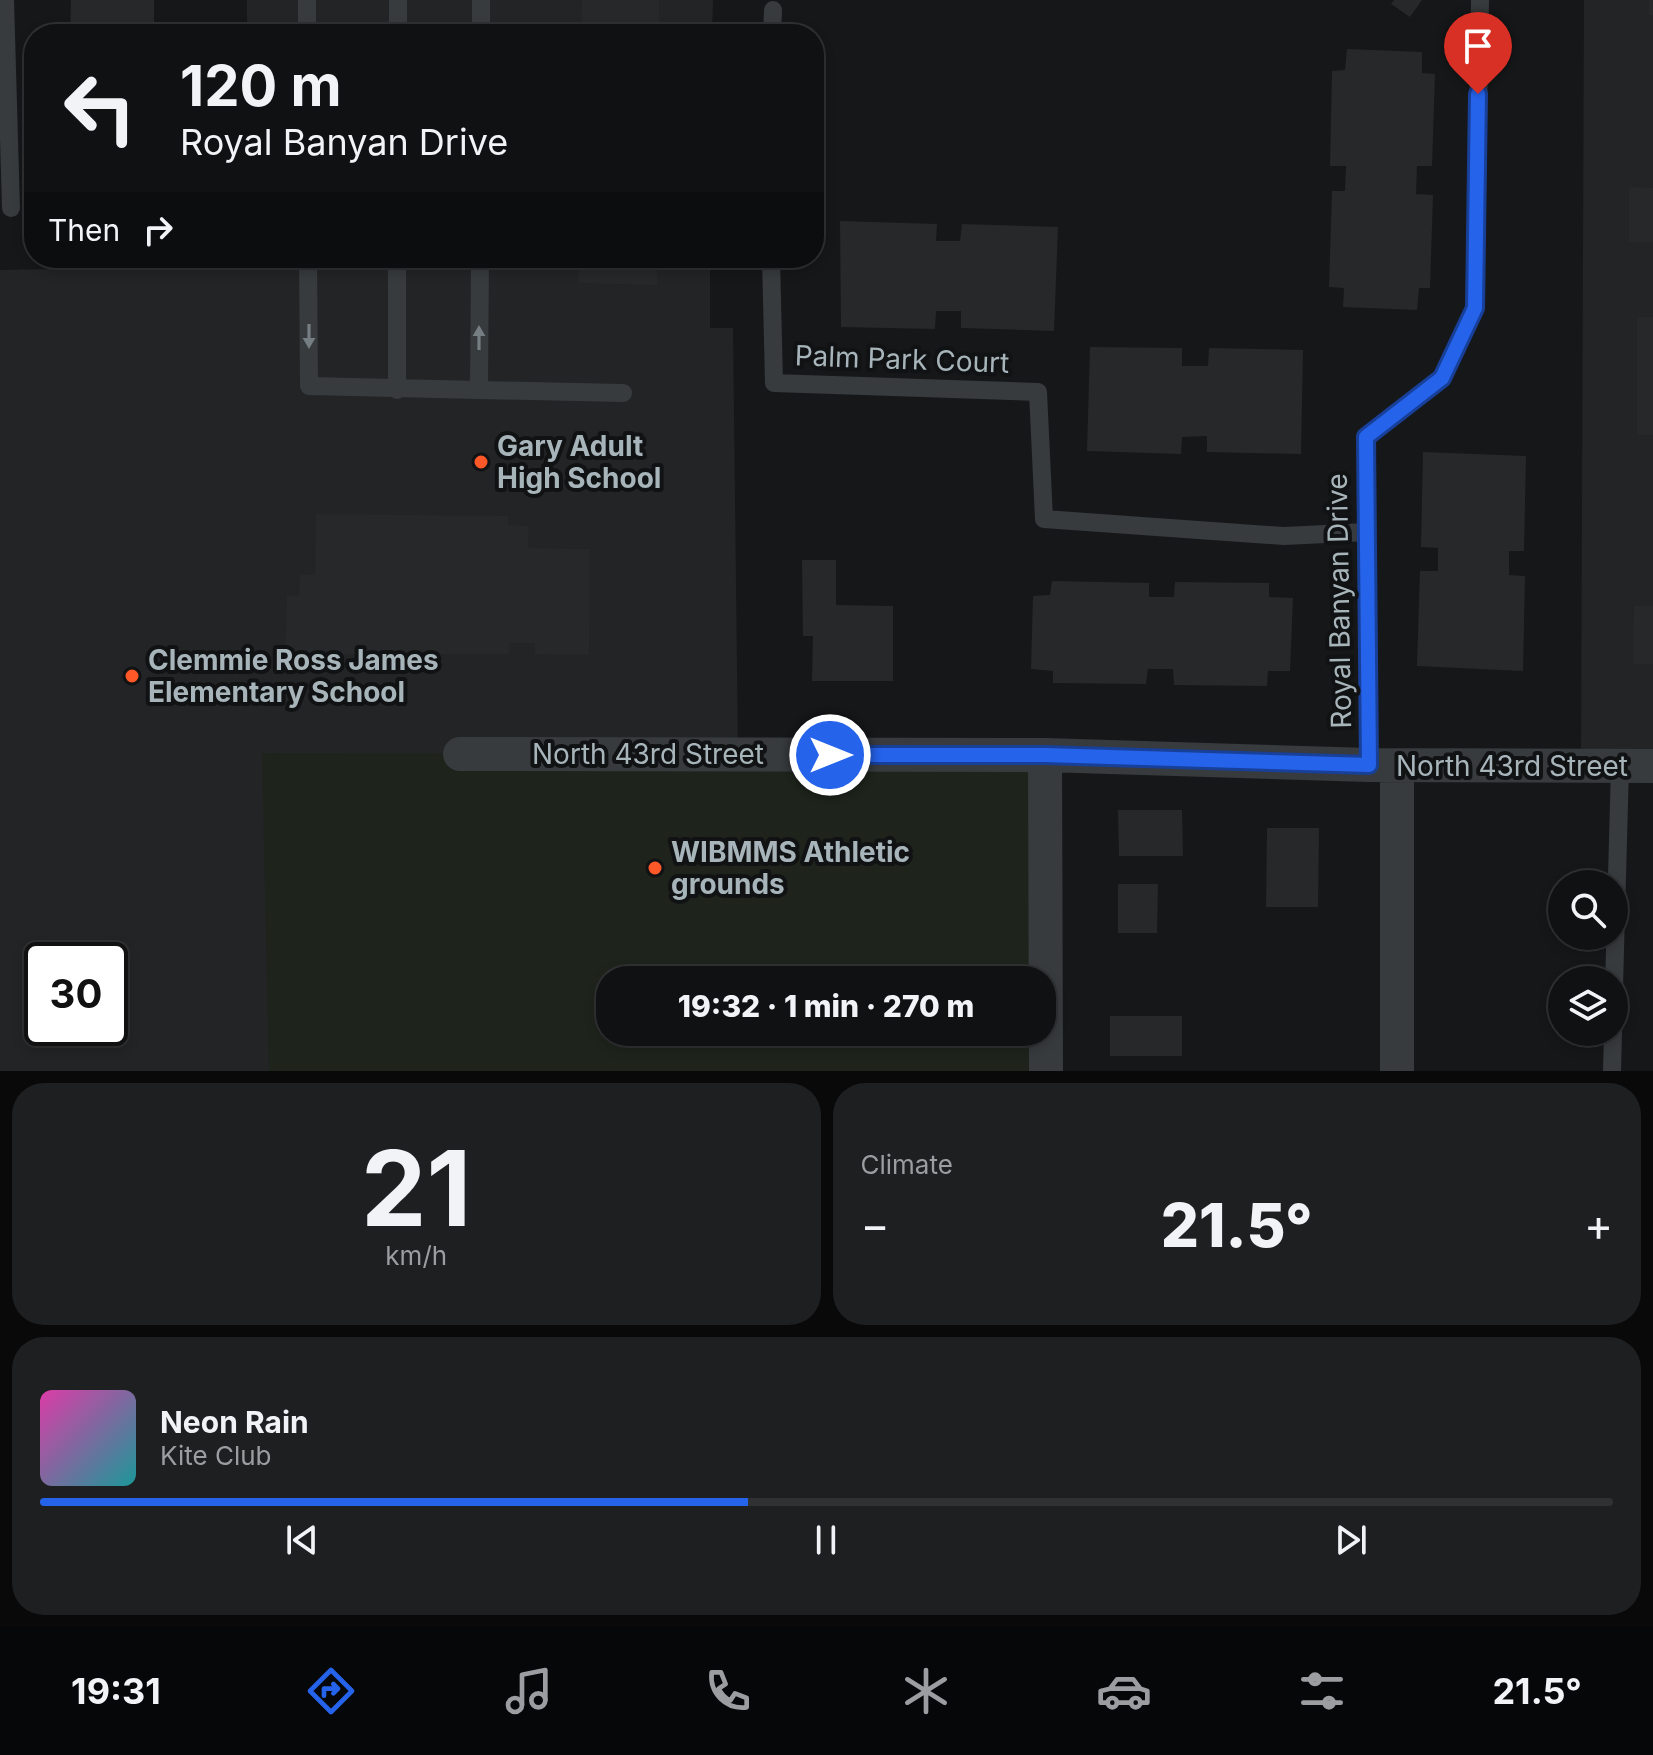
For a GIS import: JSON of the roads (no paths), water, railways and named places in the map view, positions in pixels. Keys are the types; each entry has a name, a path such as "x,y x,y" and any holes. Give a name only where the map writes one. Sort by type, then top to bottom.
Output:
{"street":[{"name":"North 43rd Street","path":"460,754 1045,755 1383,765 1636,766"},
{"path":"1045,755 1046,1071"},
{"path":"1383,765 1397,1071"}],"lane":[{"path":"5,0 11,208"},
{"path":"307,0 307,24"},
{"path":"398,0 398,24"},
{"path":"481,0 481,24"},
{"name":"Royal Banyan Drive","path":"1383,765 1367,532 1366,437 1442,378 1475,308 1480,0"},
{"path":"772,24 773,10"},
{"path":"308,268 309,386 623,393"},
{"path":"397,268 397,390"},
{"path":"479,390 480,268"},
{"name":"Palm Park Court","path":"771,268 774,383 1038,392 1044,519 1284,536 1367,532"},
{"path":"1616,966 1636,766"},
{"path":"1612,1071 1613,1046"}],"place":[{"name":"Gary Adult High School","path":"481,462"},
{"name":"Clemmie Ross James Elementary School","path":"132,676"},
{"name":"WIBMMS Athletic grounds","path":"655,868"}]}
